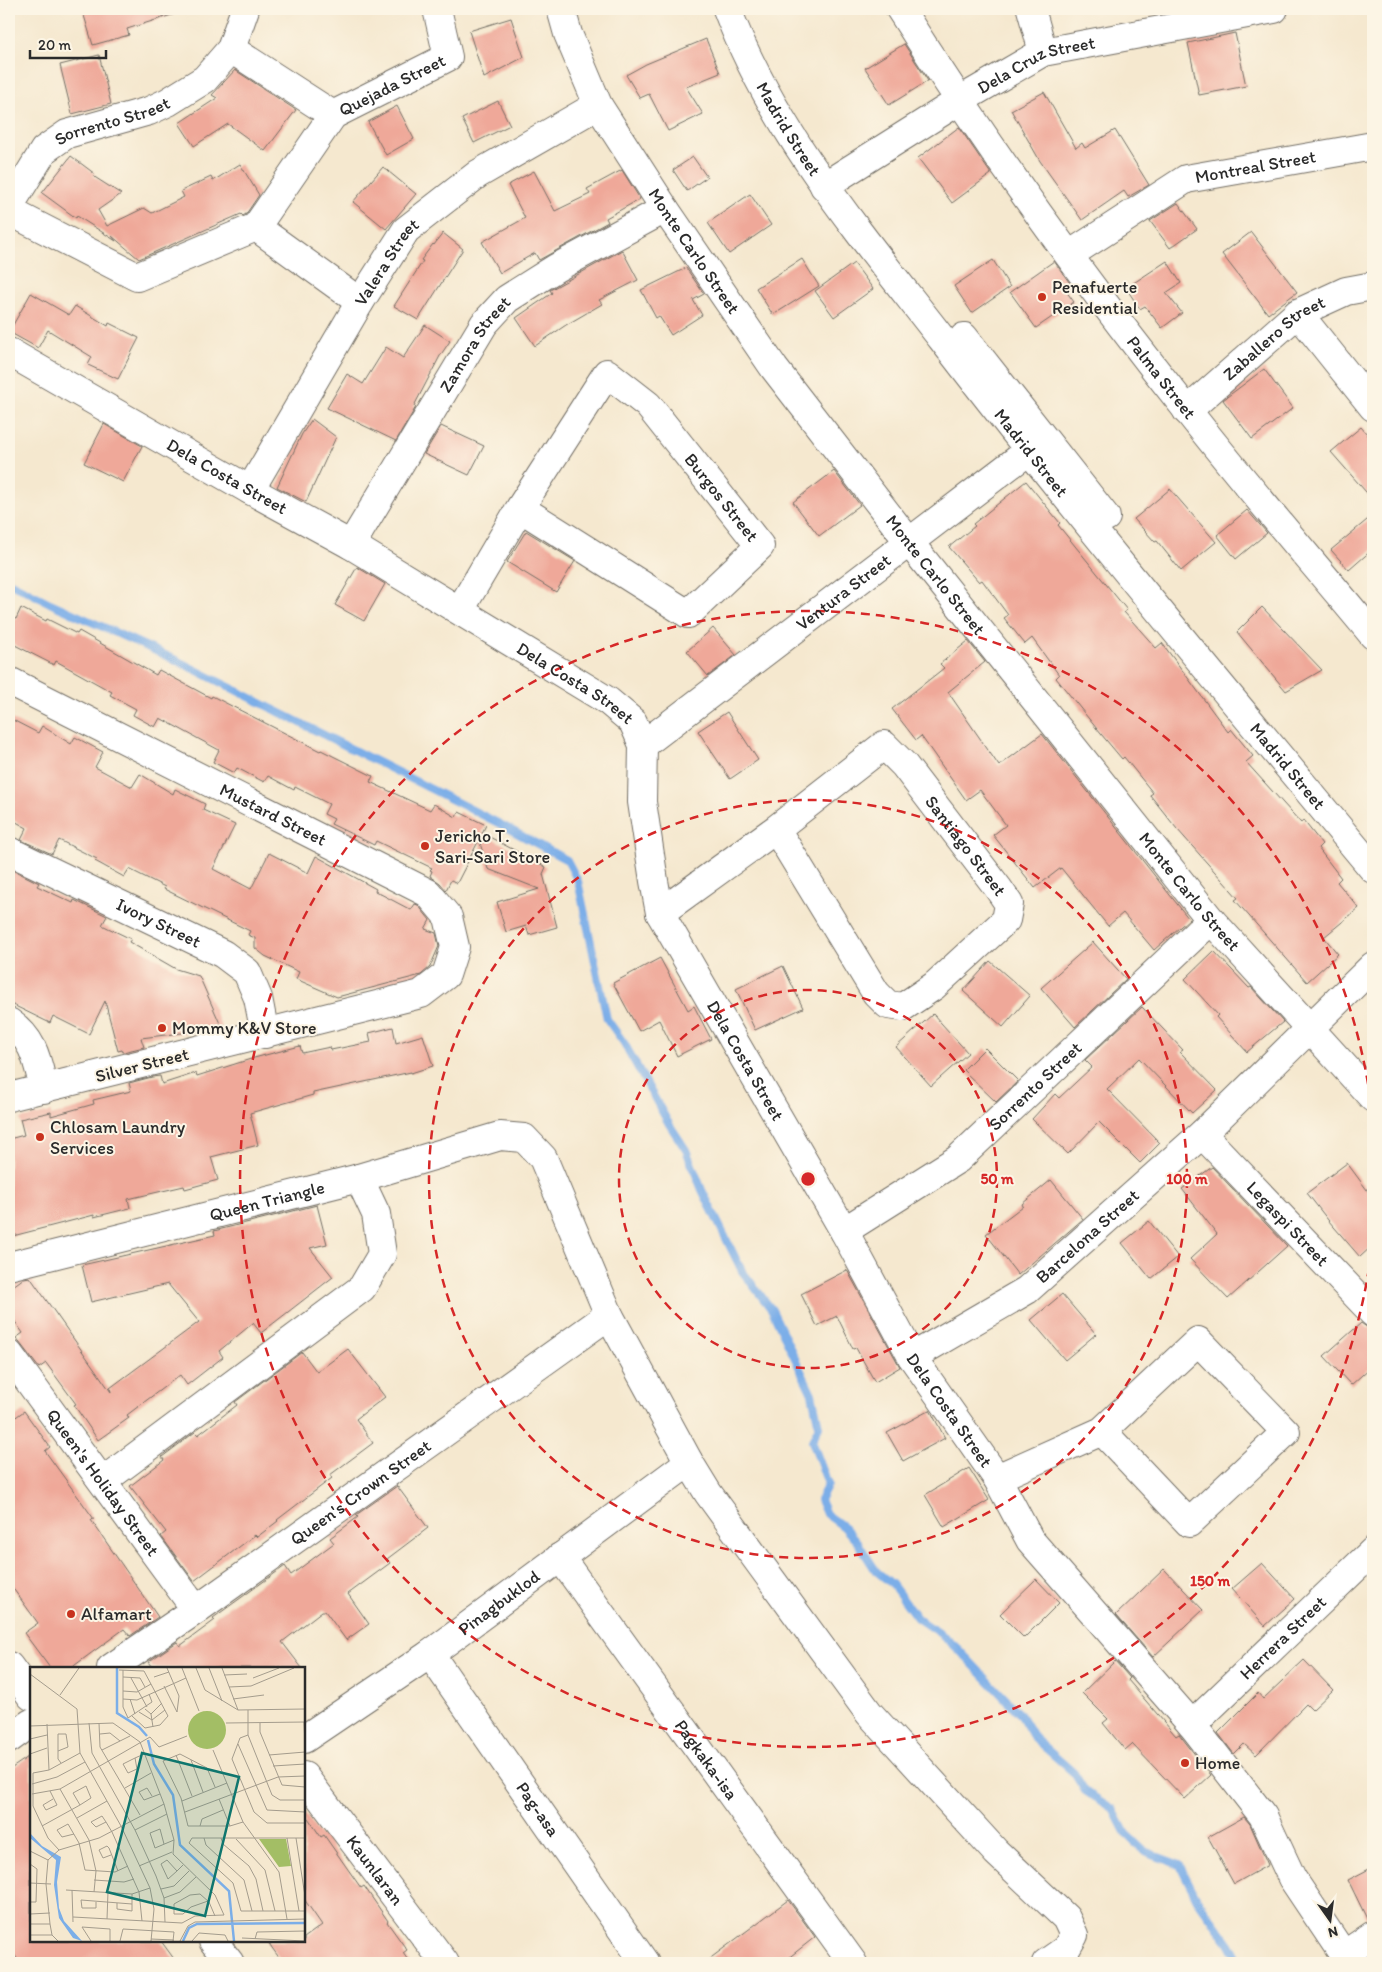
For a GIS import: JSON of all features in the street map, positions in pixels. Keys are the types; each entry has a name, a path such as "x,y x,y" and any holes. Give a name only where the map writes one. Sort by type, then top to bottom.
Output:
{"street":[{"name":"Sorrento Street","path":"9,206 44,150 67,134 149,111 168,102 205,79 231,49 245,9"},
{"name":"Quejada Street","path":"256,227 333,115 448,57 437,9"},
{"name":"Monte Carlo Street","path":"561,9 568,34 598,105 665,209 774,368 909,542 1210,920 1373,1098"},
{"name":"Madrid Street","path":"727,9 737,35 768,96 830,181 1373,869"},
{"name":"Madrid Street","path":"740,9 748,30 830,181"},
{"name":"Palma Street","path":"900,9 958,101 1068,255 1187,410 1373,635"},
{"path":"1032,9 1043,52"},
{"name":"Dela Cruz Street","path":"830,181 958,101 1043,52 1274,9"},
{"path":"231,49 333,115"},
{"name":"Valera Street","path":"250,490 360,302 406,230 478,174 598,105"},
{"name":"Montreal Street","path":"1068,255 1186,179 1373,146"},
{"name":"Zamora Street","path":"351,545 484,324 507,299 556,268 665,209"},
{"path":"9,211 137,277 256,227 360,302"},
{"name":"Zaballero Street","path":"1187,410 1298,313 1346,292 1373,286"},
{"path":"1298,313 1373,407"},
{"name":"Dela Costa Street","path":"9,352 250,490 351,545 608,701 633,722 643,746 642,802 660,913 844,1231 912,1357 997,1478 1030,1540 1192,1725 1263,1816 1292,1878 1347,1959"},
{"name":"Burgos Street","path":"460,610 520,508 607,373 648,405 760,546 688,614 520,508"},
{"name":"Madrid Street","path":"1037,445 1373,847"},
{"name":"Ventura Street","path":"643,746 1037,445"},
{"name":"Mustard Street","path":"9,681 428,893 448,917 455,946 446,975 421,994"},
{"name":"Santiago Street","path":"660,913 776,829 884,745 904,766 998,888 1009,904 1006,920 934,986 903,1007 888,1006 876,994 776,829"},
{"name":"Ivory Street","path":"9,851 223,954 247,972 258,998 265,1034"},
{"name":"Sorrento Street","path":"844,1231 958,1159 1210,920"},
{"name":"Barcelona Street","path":"912,1357 1027,1290 1202,1134 1373,966"},
{"name":"Silver Street","path":"9,1097 421,994"},
{"path":"9,1022 17,1028 33,1048 44,1089"},
{"name":"Legaspi Street","path":"1202,1134 1373,1313"},
{"name":"Queen Triangle","path":"9,1266 359,1178 500,1136 524,1138 543,1158 609,1315"},
{"path":"103,1482 362,1288 382,1254 376,1214 359,1178"},
{"path":"609,1315 689,1462 708,1493 869,1713 996,1852 1066,1918 1074,1935 1066,1949 1046,1963"},
{"name":"Queen's Crown Street","path":"113,1667 609,1315"},
{"path":"997,1478 1102,1431 1198,1341 1286,1432 1189,1523 1102,1431"},
{"name":"Queen's Holiday Street","path":"9,1354 196,1610"},
{"name":"Pinagbuklod","path":"305,1738 430,1654 689,1462"},
{"name":"Herrera Street","path":"1192,1725 1373,1551"},
{"name":"Pagkaka-isa","path":"560,1557 853,1963"},
{"name":"Pag-asa","path":"430,1654 645,1963"},
{"path":"9,1666 30,1695"},
{"path":"9,1739 30,1725"},
{"name":"Kaunlaran","path":"305,1777 445,1963"},
{"path":"1347,1959 1373,1935"},
{"path":"214,1942 230,1963"}],"building":[{"path":"82,9 177,9 178,13 127,29 129,35 93,45"},
{"path":"511,18 524,57 484,78 469,31"},
{"path":"1235,33 1246,86 1199,95 1188,43"},
{"path":"706,39 720,73 686,87 703,114 668,131 649,94 640,98 626,75 646,64"},
{"path":"904,44 928,81 889,105 865,68"},
{"path":"99,55 111,104 72,114 60,65"},
{"path":"235,70 296,110 265,151 228,124 194,146 179,123 217,98 212,95"},
{"path":"1044,92 1076,148 1082,143 1085,148 1115,130 1149,185 1128,197 1124,191 1082,220 1040,161 1011,110"},
{"path":"498,101 510,125 474,143 462,119"},
{"path":"397,106 414,139 386,155 368,122"},
{"path":"959,127 991,174 952,203 918,158"},
{"path":"71,156 95,174 93,176 121,194 98,210 107,226 144,208 152,213 184,197 181,191 211,177 213,181 240,164 259,195 243,216 241,214 139,259 112,236 116,241 77,216 76,218 42,193"},
{"path":"693,157 707,177 687,191 673,170"},
{"path":"383,167 416,194 386,229 353,202"},
{"path":"622,170 640,199 606,218 608,222 539,260 535,253 500,273 482,242 525,218 508,185 534,171 555,211 590,194 587,189"},
{"path":"750,194 771,225 729,254 708,223"},
{"path":"1178,203 1197,229 1170,248 1150,221"},
{"path":"1251,232 1297,292 1268,314 1222,254"},
{"path":"443,233 463,249 418,320 394,306 423,261 421,260"},
{"path":"622,250 638,280 599,300 602,304 535,346 516,318 552,293 550,290"},
{"path":"802,259 819,286 773,315 756,288"},
{"path":"993,260 1010,287 972,313 954,286"},
{"name":"Penafuerte Residential","path":"1054,261 1072,286 1066,291 1074,302 1036,328 1010,292"},
{"path":"1167,261 1181,283 1166,293 1182,313 1162,328 1145,306 1140,309 1126,288"},
{"path":"854,263 873,289 834,317 815,291"},
{"path":"686,268 704,294 693,300 702,315 671,335 659,316 656,318 641,290"},
{"path":"31,293 69,315 75,306 108,326 109,323 139,338 118,379 88,365 92,357 48,330 38,348 9,332"},
{"path":"425,325 450,341 440,356 414,406 416,407 396,441 327,408 347,374 363,384 386,347 403,358"},
{"path":"1264,369 1293,408 1252,439 1223,400"},
{"path":"312,419 336,437 306,502 277,487 302,434"},
{"path":"104,424 142,446 123,482 84,463"},
{"path":"441,426 484,446 469,475 424,454"},
{"path":"1361,427 1373,441 1373,500 1331,452"},
{"path":"834,471 860,505 819,536 793,502"},
{"path":"1026,481 1060,523 1058,525 1127,610 1124,612 1156,648 1162,643 1228,732 1231,729 1253,756 1246,762 1301,823 1303,820 1322,844 1318,848 1341,878 1337,882 1359,908 1324,937 1338,954 1307,982 1235,900 1238,898 1177,829 1150,795 1153,793 1124,757 1122,759 1056,678 1059,675 1032,638 1025,644 1004,618 1008,615 982,580 979,582 949,547 975,526 973,524"},
{"path":"1170,489 1216,542 1181,571 1157,541 1155,542 1134,519"},
{"path":"1247,510 1267,533 1236,559 1217,535"},
{"path":"1373,515 1373,549 1349,570 1331,550"},
{"path":"526,531 575,561 556,592 507,562"},
{"path":"357,567 385,584 364,621 335,605"},
{"path":"1262,607 1322,670 1286,691 1237,632"},
{"path":"21,608 77,634 79,631 156,675 159,670 211,698 212,696 373,776 370,782 430,810 434,804 456,817 459,812 486,825 482,833 546,867 543,874 557,927 529,935 526,926 506,932 497,902 539,889 488,869 479,840 457,883 451,880 446,890 430,876 432,868 376,841 374,845 331,824 334,819 324,814 329,804 295,787 294,790 268,776 264,782 237,768 234,773 213,762 219,750 160,718 155,727 133,715 136,709 110,695 112,692 56,661 54,665 9,642 9,617 16,619"},
{"path":"713,628 736,655 708,676 687,651"},
{"path":"968,641 985,662 948,692 999,766 1042,734 1189,919 1154,950 1123,913 1108,926 1061,868 1035,888 993,835 1006,825 980,790 966,800 921,736 916,740 892,709 944,668 940,664"},
{"path":"727,712 758,760 730,779 698,731"},
{"path":"9,718 38,733 42,726 71,744 75,737 103,752 95,767 132,787 140,774 173,794 175,789 205,804 203,810 235,825 213,869 251,889 269,853 308,873 316,856 411,910 415,904 418,905 430,920 425,929 436,933 439,946 430,967 421,975 337,997 296,979 299,972 265,956 255,948 255,938 248,935 250,931 164,889 165,887 129,869 124,877 95,861 97,859 59,840 52,854 21,840 27,828 9,818"},
{"path":"9,868 39,883 37,886 73,903 74,900 107,916 102,925 131,939 129,942 176,969 199,976 222,1028 141,1038 144,1047 123,1052 122,1050 118,1051 105,1001 89,1034 53,1016 50,1023 9,1003"},
{"path":"1093,942 1126,979 1075,1027 1041,988"},
{"path":"1214,951 1283,1022 1247,1052 1216,1017 1218,1015 1185,979"},
{"path":"660,958 688,1010 694,1006 711,1039 677,1056 659,1020 639,1031 613,983"},
{"path":"990,961 1030,996 1003,1027 963,991"},
{"path":"783,966 803,1008 755,1030 736,989"},
{"path":"1142,1007 1183,1050 1180,1052 1217,1090 1192,1113 1139,1058 1107,1089 1160,1143 1140,1163 1099,1122 1068,1154 1032,1119 1055,1094 1059,1098 1092,1067 1085,1060"},
{"path":"933,1014 968,1053 931,1086 896,1047"},
{"path":"393,1027 396,1043 423,1035 433,1066 411,1073 313,1093 313,1095 250,1113 258,1145 211,1157 218,1180 185,1189 184,1186 128,1199 130,1208 94,1217 94,1215 9,1237 9,1139 24,1135 20,1119 51,1112 51,1116 94,1104 93,1100 131,1091 129,1083 152,1077 160,1076 162,1084 196,1073 197,1076 300,1046 302,1053 330,1047 331,1050 371,1042 369,1033"},
{"path":"985,1048 1018,1081 996,1102 963,1070"},
{"path":"1347,1163 1373,1198 1373,1245 1360,1257 1307,1193"},
{"path":"1212,1167 1287,1246 1228,1299 1190,1259 1217,1234 1182,1189"},
{"path":"1051,1180 1083,1219 1018,1275 986,1234 1023,1206 1022,1204"},
{"path":"317,1205 327,1244 310,1248 333,1277 261,1333 253,1323 219,1351 223,1357 187,1385 180,1375 127,1415 129,1418 98,1440 74,1405 76,1404 46,1363 39,1368 16,1338 23,1333 9,1313 9,1289 24,1278 30,1277 111,1392 110,1388 199,1322 168,1284 91,1302 82,1265 215,1235 214,1231"},
{"path":"1149,1221 1178,1257 1151,1279 1122,1243"},
{"path":"847,1270 900,1367 875,1382 856,1348 853,1349 837,1316 817,1326 801,1294"},
{"path":"1062,1294 1096,1334 1065,1360 1031,1320"},
{"path":"1361,1323 1368,1328 1373,1328 1373,1365 1351,1385 1324,1356"},
{"path":"348,1349 385,1397 356,1419 373,1443 330,1475 332,1478 278,1521 257,1537 255,1535 194,1581 161,1536 166,1532 130,1486 164,1460 162,1457 195,1432 198,1435 237,1405 235,1402 302,1352 317,1372"},
{"path":"930,1410 945,1438 903,1461 887,1433"},
{"path":"24,1411 50,1447 45,1451 94,1519 91,1520 158,1617 130,1636 124,1629 72,1667 49,1667 24,1633 38,1623 9,1583 9,1422"},
{"path":"969,1468 989,1500 944,1527 925,1495"},
{"path":"397,1486 428,1528 387,1559 390,1563 348,1594 369,1624 346,1640 325,1611 322,1611 282,1642 301,1667 152,1667 148,1662 177,1642 180,1646 215,1620 213,1618 285,1566 291,1575 334,1543 330,1538 358,1517 356,1515"},
{"path":"1262,1563 1295,1599 1265,1626 1232,1589"},
{"path":"1164,1569 1203,1610 1153,1657 1116,1615"},
{"path":"1036,1579 1059,1603 1024,1638 1000,1614"},
{"path":"1304,1660 1333,1690 1312,1710 1306,1704 1256,1755 1244,1744 1234,1754 1218,1733 1258,1693 1263,1699"},
{"path":"1115,1661 1130,1678 1128,1680 1176,1736 1179,1734 1211,1775 1185,1799 1132,1744 1125,1750 1103,1723 1108,1719 1082,1693"},
{"path":"30,1756 30,1942 162,1942 177,1963 20,1963 9,1947 9,1770"},
{"path":"305,1813 321,1837 324,1835 361,1888 364,1886 407,1950 403,1953 410,1963 283,1963 268,1942 305,1942 305,1937 322,1925 305,1900"},
{"path":"1244,1817 1250,1824 1268,1865 1234,1884 1208,1837"},
{"path":"1373,1867 1373,1920 1368,1921 1348,1880"},
{"path":"788,1900 815,1937 782,1963 704,1963"}],"waterway":[{"path":"9,582 50,603 178,661 498,823 567,860 578,881 607,1019 624,1043 669,1124 686,1150 702,1190 742,1271 772,1310 812,1394 819,1426 812,1441 828,1484 820,1500 826,1514 844,1527 858,1543 876,1571 892,1584 917,1618 945,1637 959,1650 1020,1714 1034,1738 1074,1773 1085,1791 1113,1809 1126,1834 1145,1852 1180,1865 1197,1899 1230,1944 1240,1963"}],"place":[{"name":"Penafuerte Residential","path":"1042,297"},
{"name":"Jericho T. Sari-Sari Store","path":"425,846"},
{"name":"Mommy K&V Store","path":"162,1028"},
{"name":"Chlosam Laundry Services","path":"40,1137"},
{"name":"Alfamart","path":"71,1614"},
{"name":"Home","path":"1185,1763"}]}
